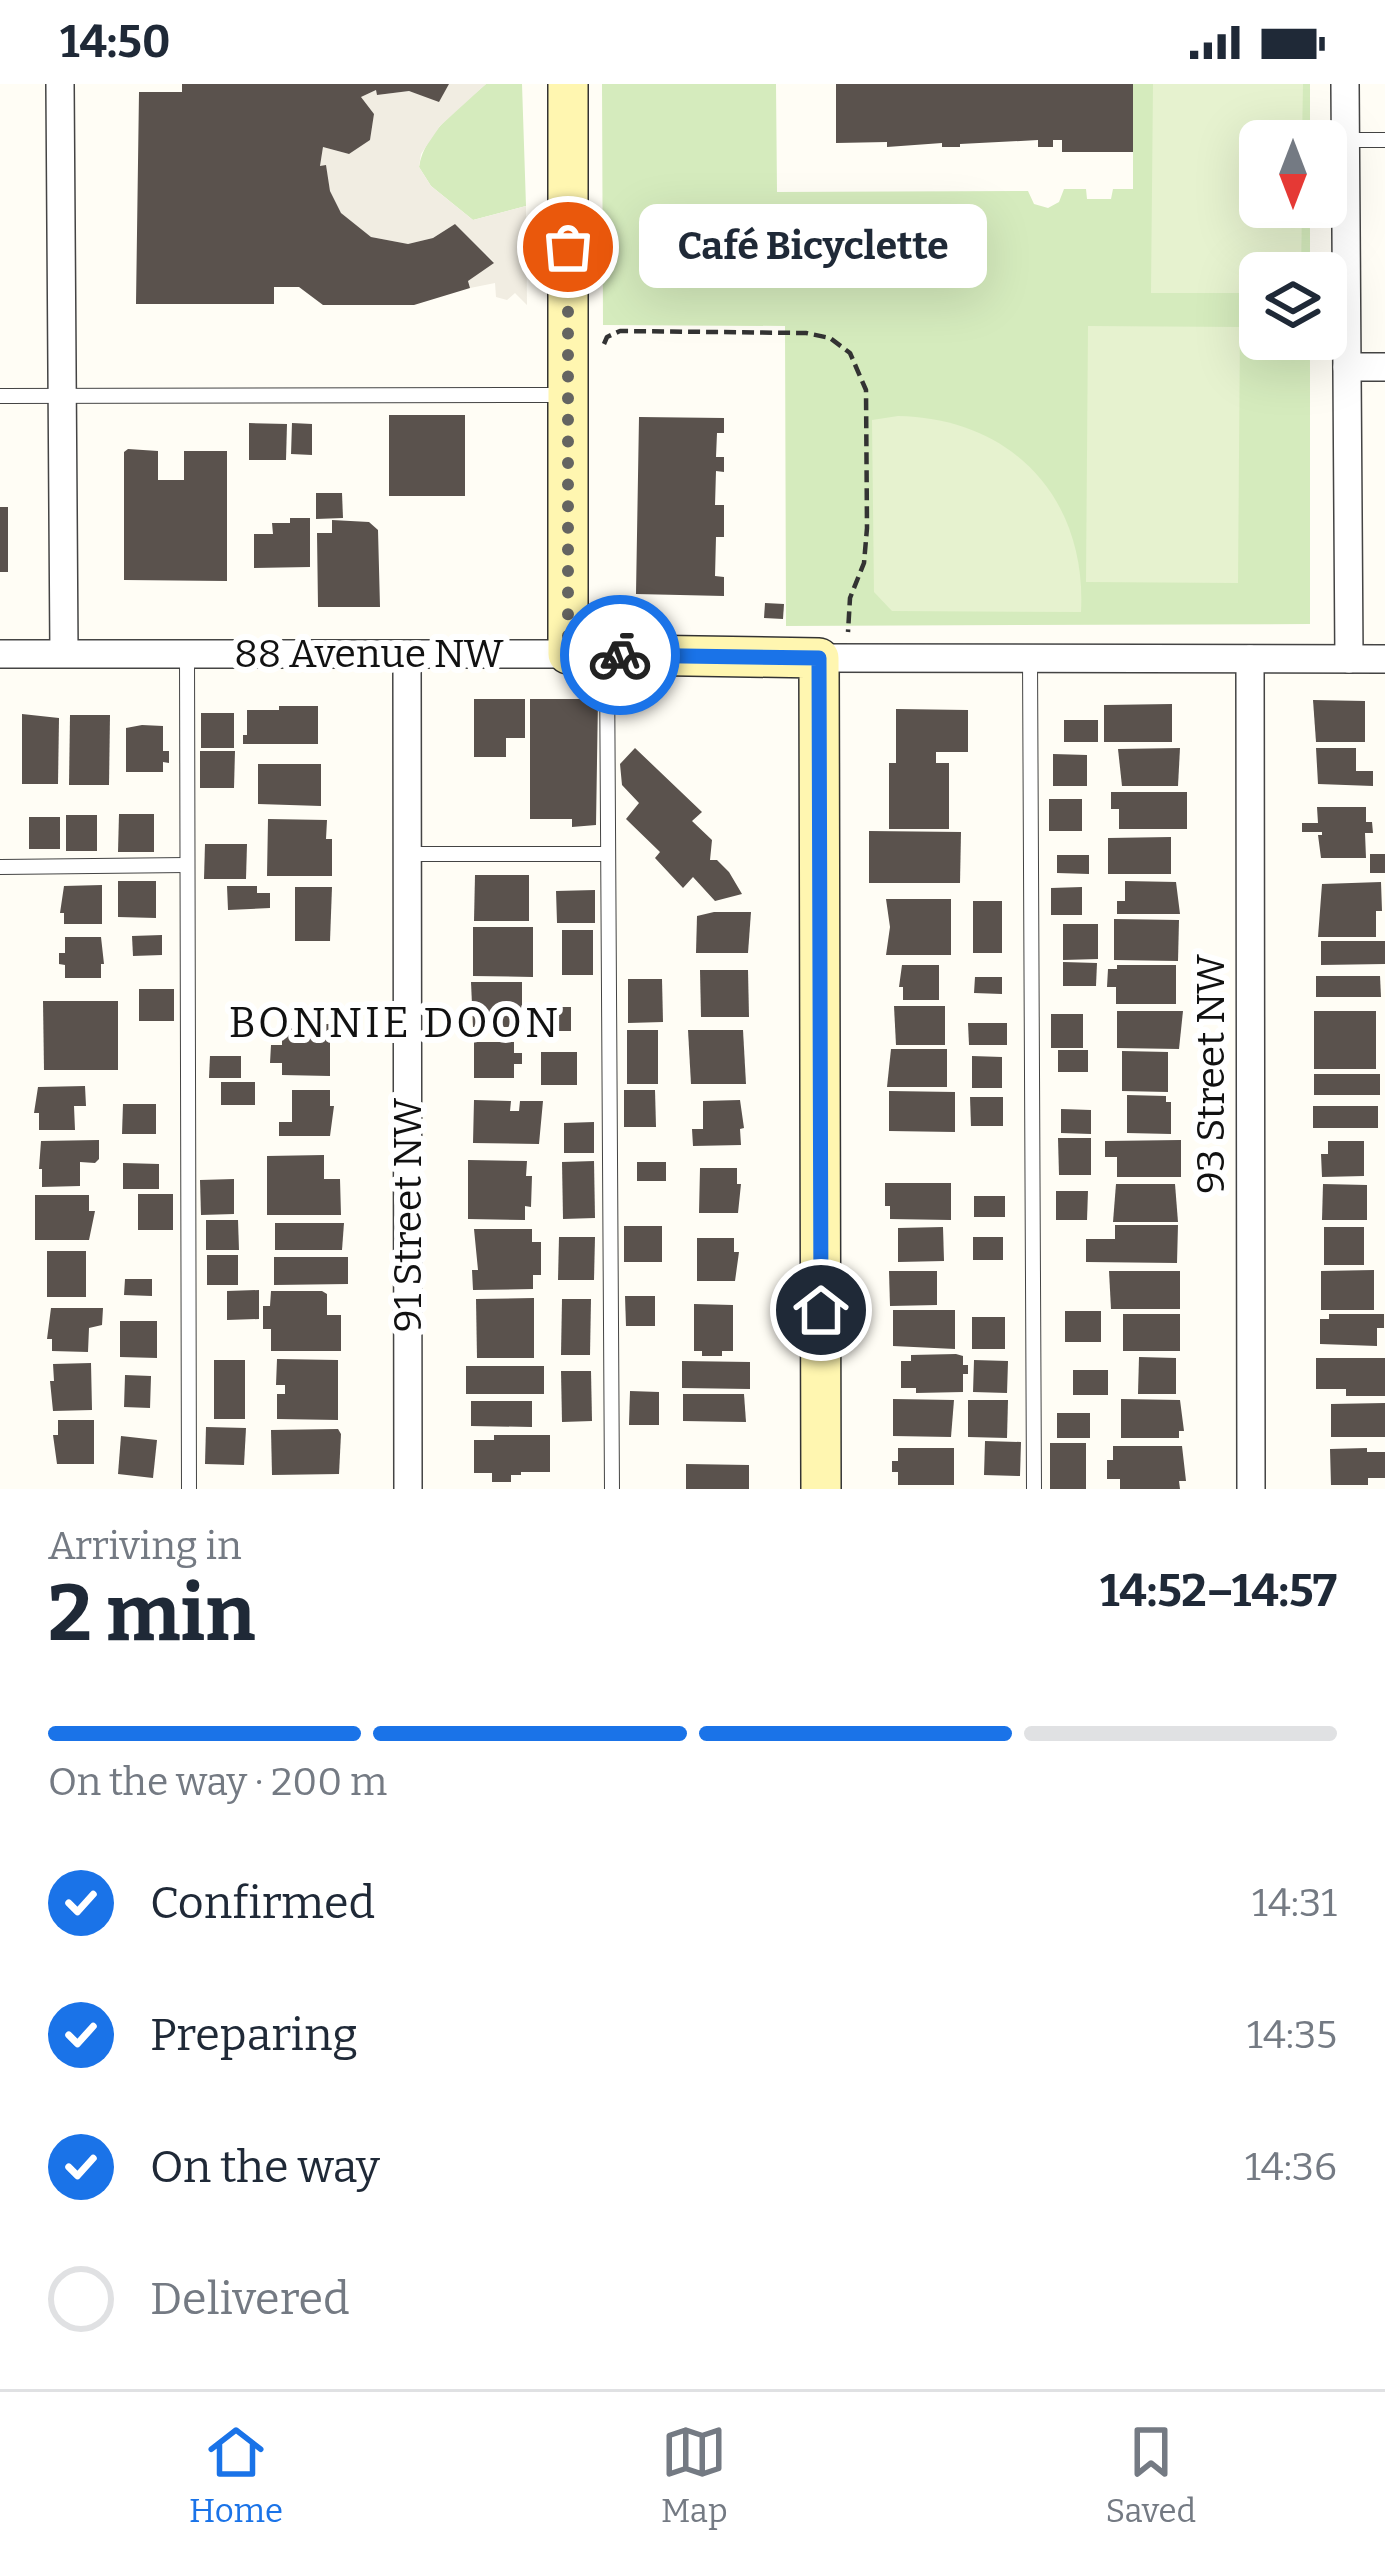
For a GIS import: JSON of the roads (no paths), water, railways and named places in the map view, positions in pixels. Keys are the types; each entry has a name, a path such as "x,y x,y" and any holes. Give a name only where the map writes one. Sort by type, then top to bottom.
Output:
{"street":[{"path":"60,84 64,653"},
{"path":"568,84 568,395 588,654"},
{"path":"1345,84 1345,120"},
{"path":"1346,228 1349,659"},
{"path":"1347,367 1385,367"},
{"path":"821,1489 834,645"},
{"name":"88 Avenue NW","path":"0,654 588,654 834,645 1030,658 1385,659"},
{"name":"91 Street NW","path":"407,654 408,1489"},
{"name":"93 Street NW","path":"1250,659 1251,1489"}],"lane":[{"path":"1347,140 1385,140"},
{"path":"0,396 568,395"},
{"path":"187,654 189,1489"},
{"path":"588,654 608,854 612,1489"},
{"path":"1030,658 1034,1489"},
{"path":"409,854 608,854"},
{"path":"0,867 187,865"}],"place":[{"name":"Café Bicyclette","path":"568,247"}],"district":[{"name":"BONNIE DOON","path":"395,1023"}]}
